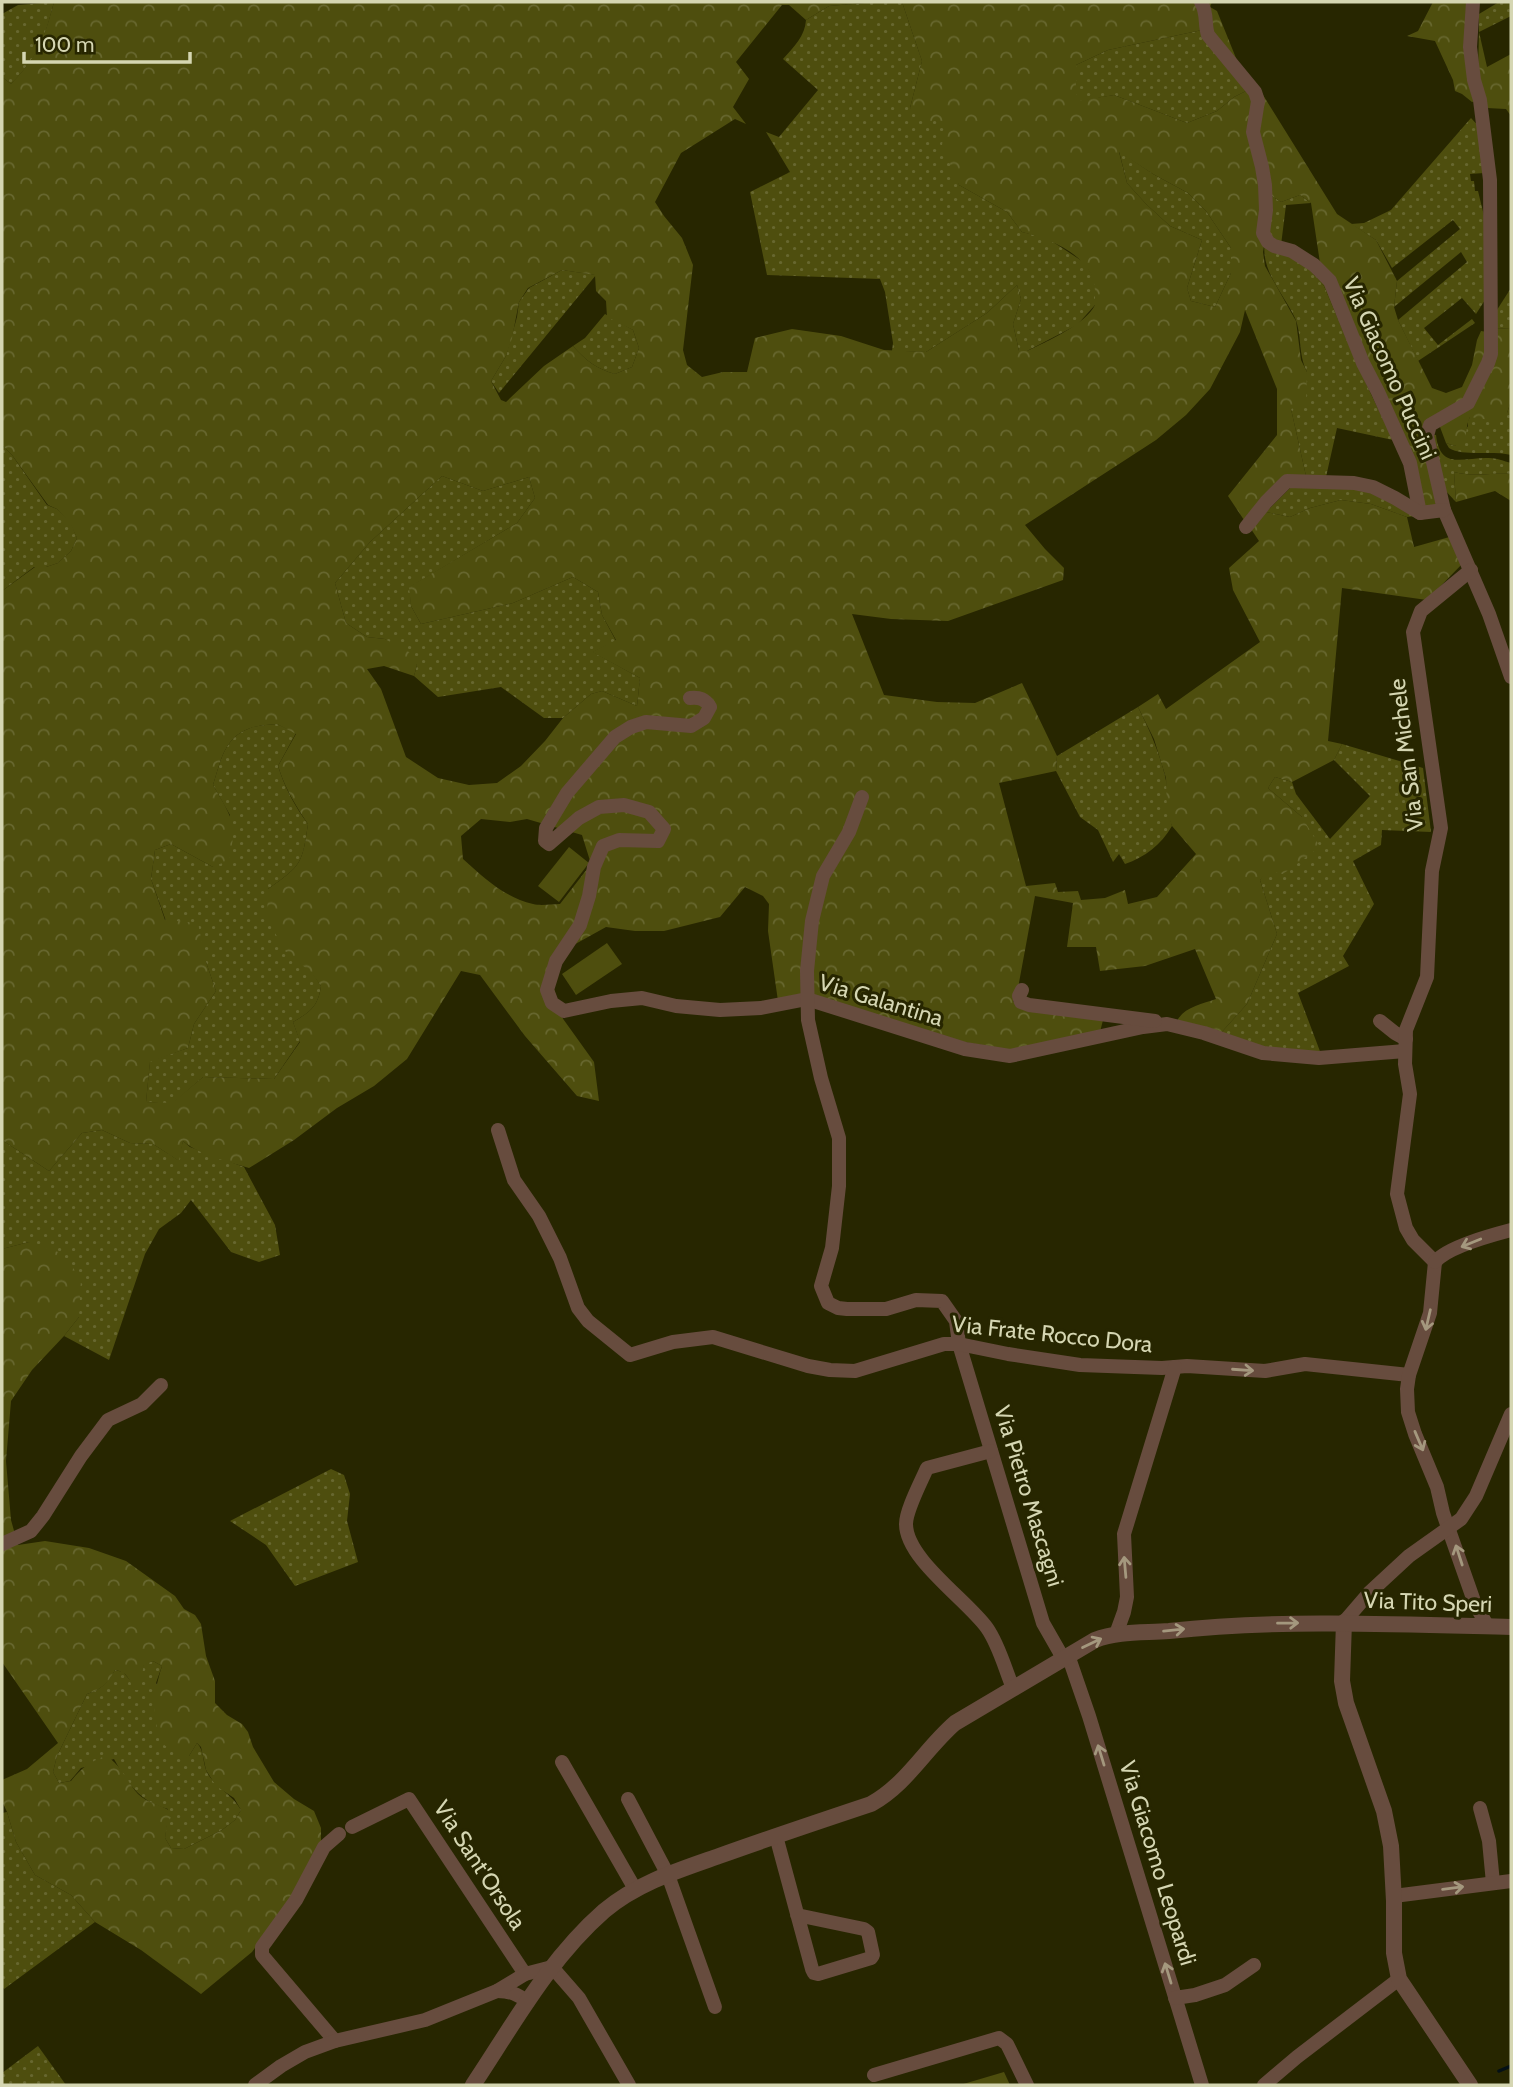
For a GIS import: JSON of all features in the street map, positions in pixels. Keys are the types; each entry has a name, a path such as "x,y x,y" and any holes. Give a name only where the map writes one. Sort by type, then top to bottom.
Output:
{"street":[{"name":"Via Giacomo Puccini","path":"1201,2 1206,11 1208,35 1255,92 1258,101 1253,132 1265,185 1263,233 1268,242 1292,251 1314,265 1330,281 1359,353 1410,463 1420,513"},
{"name":"Via Giacomo Puccini","path":"1473,2 1470,47 1490,180 1491,354 1468,403 1430,425 1427,436 1444,510 1489,614 1511,677"},
{"path":"1246,527 1287,481 1354,483 1373,487 1420,513 1444,510"},
{"name":"Via San Michele","path":"1435,1262 1413,1240 1406,1228 1397,1194 1410,1094 1406,1030 1427,977 1432,871 1441,828 1413,632 1421,611 1471,570"},
{"name":"Via Galantina","path":"690,698 705,700 709,707 704,718 691,726 646,723 631,727 615,737 567,793 546,828 545,841 549,844 579,818 599,807 624,805 649,813 664,829 658,841 619,840 603,846 594,867 580,925 556,961 547,989 552,1003 564,1011 611,1001 642,998 676,1006 720,1010 761,1007 807,999 965,1049 1010,1056 1167,1024"},
{"path":"807,999 812,921 823,876 849,832 862,797"},
{"name":"Via Galantina","path":"1021,990 1021,1002 1029,1005 1144,1019 1205,1033 1263,1054 1319,1058 1406,1045"},
{"name":"Via Pietro Mascagni","path":"807,999 808,1020 839,1138 838,1196 832,1248 821,1286 828,1303 838,1308 886,1309 916,1300 942,1301 956,1321 959,1344 1043,1623 1066,1657"},
{"path":"1380,1021 1406,1045"},
{"name":"Via Frate Rocco Dora","path":"498,1130 514,1180 539,1216 560,1258 578,1308 588,1321 631,1355 673,1342 713,1337 808,1366 830,1370 855,1371 944,1344 959,1344 1080,1365 1187,1366 1265,1371 1305,1364 1409,1375"},
{"path":"1488,1627 1475,1604 1443,1513 1437,1487 1415,1434 1408,1412 1406,1389 1430,1313 1437,1258 1487,1236 1511,1230"},
{"path":"1116,1634 1127,1597 1124,1534 1175,1367"},
{"path":"2,1544 30,1531 37,1523 108,1420 142,1404 162,1385"},
{"path":"1470,2085 1399,1979 1394,1953 1391,1846 1384,1811 1346,1703 1342,1681 1344,1622 1369,1593 1409,1556 1461,1518 1476,1496 1511,1414"},
{"path":"991,1451 927,1468 913,1499 906,1524 912,1546 924,1563 961,1598 988,1630 1013,1688"},
{"name":"Via Tito Speri","path":"473,2085 552,1967 615,1902 635,1889 668,1875 885,1797 909,1775 940,1736 955,1723 1095,1640 1116,1634 1232,1625 1344,1622 1511,1627"},
{"name":"Via Giacomo Leopardi","path":"1066,1657 1097,1741 1202,2085"},
{"path":"562,1762 635,1889"},
{"name":"Via Sant'Orsola","path":"335,2041 262,1955 262,1947 296,1900 324,1847 346,1830 409,1799 525,1974"},
{"path":"628,1799 668,1875 715,2007"},
{"path":"1480,1808 1489,1841 1493,1883"},
{"path":"776,1836 797,1915 814,1973 871,1958 873,1955 868,1932 864,1929 797,1915"},
{"path":"1394,1896 1511,1881"},
{"path":"1175,1998 1195,1995 1225,1985 1254,1965"},
{"path":"255,2085 305,2052 335,2041 425,2020 497,1991 525,1974 552,1967 579,1998 629,2085"},
{"path":"1264,2085 1399,1979"},
{"path":"497,1991 516,1993 528,2002"},
{"path":"874,2075 999,2038 1007,2044 1027,2085"}],"green space":[{"path":"54,2 39,46 11,84 2,77 2,14 18,5"},
{"path":"54,2 876,2 829,6 806,20 789,5 782,5 736,62 749,79 733,107 746,124 735,119 681,153 655,202 682,238 693,265 683,350 687,365 702,377 723,372 747,372 755,338 792,329 841,336 884,350 926,352 987,313 1017,285 1021,299 1013,324 1019,351 1027,351 1075,326 1095,305 1094,281 1089,270 1081,260 1059,245 1022,232 1007,212 959,185 942,145 946,121 924,121 910,108 922,61 902,2 1198,2 1202,30 1108,50 1076,65 1076,101 1114,95 1187,123 1217,111 1248,90 1263,95 1337,214 1376,240 1397,281 1394,307 1398,320 1432,388 1446,393 1462,387 1472,365 1481,331 1511,329 1511,401 1507,413 1497,421 1470,417 1465,436 1455,446 1446,443 1440,427 1428,420 1437,509 1422,511 1407,467 1359,369 1324,286 1315,276 1320,263 1311,203 1300,195 1281,202 1272,196 1263,252 1265,266 1296,321 1301,360 1307,372 1306,403 1291,409 1306,476 1244,520 1228,496 1277,435 1277,389 1245,310 1240,332 1210,389 1186,415 1156,440 1025,525 1064,568 1063,580 948,621 891,619 852,614 884,695 937,702 975,703 1022,683 1057,756 1056,771 999,783 1026,886 1055,883 1058,892 1078,891 1081,900 1105,898 1125,890 1128,904 1157,897 1196,854 1172,826 1167,812 1166,778 1154,739 1138,707 1158,694 1166,709 1260,642 1233,590 1229,568 1259,541 1251,529 1266,512 1290,517 1310,508 1341,500 1371,504 1407,517 1414,547 1453,536 1463,563 1427,600 1342,588 1328,741 1342,744 1334,760 1292,782 1275,777 1268,788 1302,817 1320,847 1283,874 1268,871 1260,880 1277,934 1247,1004 1220,1034 1177,1021 1189,1009 1216,999 1195,949 1145,966 1100,971 1096,947 1067,947 1073,903 1035,896 1018,988 1013,1001 1021,1009 1104,1016 1099,1036 1010,1050 964,1042 815,997 778,1001 768,931 769,904 763,896 745,887 720,917 664,931 606,927 570,947 550,973 561,1016 594,1062 599,1101 577,1096 525,1036 480,975 461,971 407,1059 374,1086 249,1168 206,1154 183,1141 179,1161 153,1144 130,1143 102,1130 82,1133 49,1171 2,1140 2,591 35,567 58,563 71,551 77,538 69,521 57,509 48,505 2,445 2,77 11,84 28,65 43,37","holes":["1119,152 1188,193 1206,211 1231,248 1231,273 1215,307 1191,301 1187,288 1202,240 1170,226 1127,183","562,270 595,275 596,291 606,301 607,317 633,330 639,348 632,367 615,374 609,372 582,356 573,346 544,366 506,402 501,400 491,381 506,356 519,302 528,288","442,476 483,491 529,477 535,498 517,523 409,587 411,606 421,624 513,603 573,577 598,592 602,615 616,640 592,652 640,678 637,706 602,691 591,694 563,718 521,766 497,783 469,785 438,778 406,757 381,689 367,669 384,666 414,676 417,665 409,652 385,639 367,637 346,623 335,583 370,542","277,724 296,734 278,766 291,796 308,824 302,856 288,874 268,889 267,919 287,954 310,971 321,986 318,999 309,1012 293,1022 300,1042 274,1079 203,1077 172,1103 146,1102 150,1062 188,1048 194,1024 216,991 206,962 198,923 165,920 151,879 155,850 171,844 213,867 229,860 233,828 213,785 224,752 233,738 259,726","481,819 510,822 527,819 582,835 591,864 560,904 539,905 504,892 463,859 461,836"]},
{"path":"902,2 922,61 910,108 946,120 959,185 1007,212 1022,232 1047,238 1085,263 1096,282 1095,305 1077,325 1027,351 1019,351 1013,324 1021,299 1017,285 987,313 926,352 892,351 885,292 880,279 767,275 750,192 790,172 766,132 779,137 818,90 783,59 801,36 806,20 829,6"},
{"path":"1206,2 1212,2 1210,7 1217,11 1238,63 1213,38"},
{"path":"1433,2 1468,2 1477,101 1472,102 1455,91 1453,80 1435,41 1407,36 1418,31"},
{"path":"1499,2 1511,2 1511,16 1479,32 1479,14"},
{"path":"1202,30 1248,90 1217,111 1187,123 1114,95 1076,102 1076,65 1108,50"},
{"path":"1479,32 1487,67 1511,54 1511,116 1506,109 1487,108 1478,72"},
{"path":"1471,118 1482,130 1484,173 1470,174 1475,191 1478,191 1485,220 1485,300 1476,314 1462,298 1424,328 1438,345 1472,319 1475,323 1418,361 1398,320 1467,262 1461,252 1394,307 1397,281 1460,229 1453,220 1392,268 1376,240 1351,224 1364,223 1391,210"},
{"path":"1119,151 1188,193 1206,211 1231,248 1231,273 1215,307 1191,301 1187,288 1202,240 1170,226 1146,204 1127,183"},
{"path":"1300,195 1311,203 1286,205 1281,245 1266,235 1272,196 1281,202"},
{"path":"1265,241 1309,269 1324,286 1393,440 1337,428 1326,477 1306,476 1291,409 1307,372 1295,318 1269,272 1264,252"},
{"path":"562,270 596,275 499,393 491,381 506,356 519,302 529,288"},
{"path":"1511,288 1511,329 1495,328 1495,313"},
{"path":"605,314 633,330 639,348 632,367 615,374 592,363 573,346 585,338"},
{"path":"1511,401 1511,455 1462,452 1449,448 1446,443 1455,446 1468,426 1470,417 1507,413"},
{"path":"1432,435 1436,435 1442,454 1448,458 1500,460 1511,463 1511,474 1475,475 1454,472 1456,502 1443,488"},
{"path":"2,445 47,505 57,509 70,521 77,538 71,551 58,563 34,567 2,591"},
{"path":"1454,472 1475,475 1511,474 1511,501 1495,491 1456,502"},
{"path":"442,476 483,491 529,477 535,498 517,523 410,587 411,606 421,624 513,603 573,577 598,592 602,615 616,641 593,652 640,678 637,706 602,691 591,694 563,718 544,718 501,687 438,697 414,676 417,665 385,639 367,637 346,623 335,583 370,542"},
{"path":"1305,484 1370,491 1417,516 1407,517 1371,504 1341,500 1310,508 1290,517 1266,512 1290,488"},
{"path":"1138,707 1163,767 1172,826 1152,849 1125,864 1119,854 1113,862 1098,830 1080,817 1056,771 1057,756"},
{"path":"277,724 296,733 278,766 290,796 308,824 302,856 288,874 268,889 282,943 287,953 311,971 321,986 318,999 309,1012 293,1022 300,1041 274,1079 203,1077 172,1104 146,1102 150,1061 188,1048 194,1024 216,991 206,962 166,921 151,879 155,850 171,844 213,867 230,815 213,785 224,752 233,738 240,733 255,727"},
{"path":"1342,744 1423,768 1431,832 1382,830 1381,845 1353,861 1374,904 1343,956 1349,966 1298,993 1321,1054 1262,1048 1220,1034 1247,1004 1277,934 1260,880 1302,817 1268,788 1275,777 1292,782 1296,794 1330,839 1370,796 1334,760"},
{"path":"569,847 589,863 559,902 538,886"},
{"path":"607,943 622,964 576,995 562,974"},
{"path":"102,1130 130,1143 153,1144 178,1160 183,1141 190,1147 244,1167 275,1225 280,1255 259,1262 231,1252 191,1200 181,1213 159,1229 145,1254 109,1360 64,1336 79,1317 29,1242 2,1249 2,1140 49,1171 82,1133"},
{"path":"29,1242 61,1253 81,1278 79,1317 32,1370 11,1401 6,1461 11,1520 18,1545 45,1541 89,1548 126,1561 175,1596 184,1609 195,1615 201,1624 206,1656 215,1681 215,1703 227,1715 242,1724 274,1782 314,1811 321,1828 321,1845 291,1898 252,1952 201,1994 141,1950 95,1922 71,1895 35,1875 16,1842 2,1801 2,1780 27,1769 58,1743 2,1662 2,1249","holes":["153,1661 162,1666 155,1704 160,1742 180,1756 189,1756 197,1743 201,1747 206,1770 216,1786 234,1798 241,1810 235,1820 222,1830 184,1849 171,1848 165,1838 173,1813 138,1794 119,1767 105,1756 90,1763 71,1781 59,1783 53,1772 57,1756 87,1694 104,1685 115,1670 127,1677 133,1690 139,1690 144,1665"]},
{"path":"331,1469 344,1475 350,1494 347,1521 358,1562 295,1586 266,1545 230,1521"},
{"path":"153,1661 162,1666 156,1683 189,1756 197,1743 208,1774 241,1810 235,1820 222,1830 184,1849 171,1848 165,1838 168,1809 150,1802 135,1790 114,1759 81,1768 70,1781 59,1783 53,1772 57,1756 87,1694 103,1685 115,1670 123,1672 130,1680 140,1674 144,1664"},
{"path":"7,1812 16,1842 35,1875 71,1895 95,1922 4,1989 2,1813"},
{"path":"38,2046 66,2085 2,2085 2,2073"},
{"path":"1004,2072 1010,2085 960,2085"}],"waterway":[{"path":"1499,2071 1511,2066"}]}
